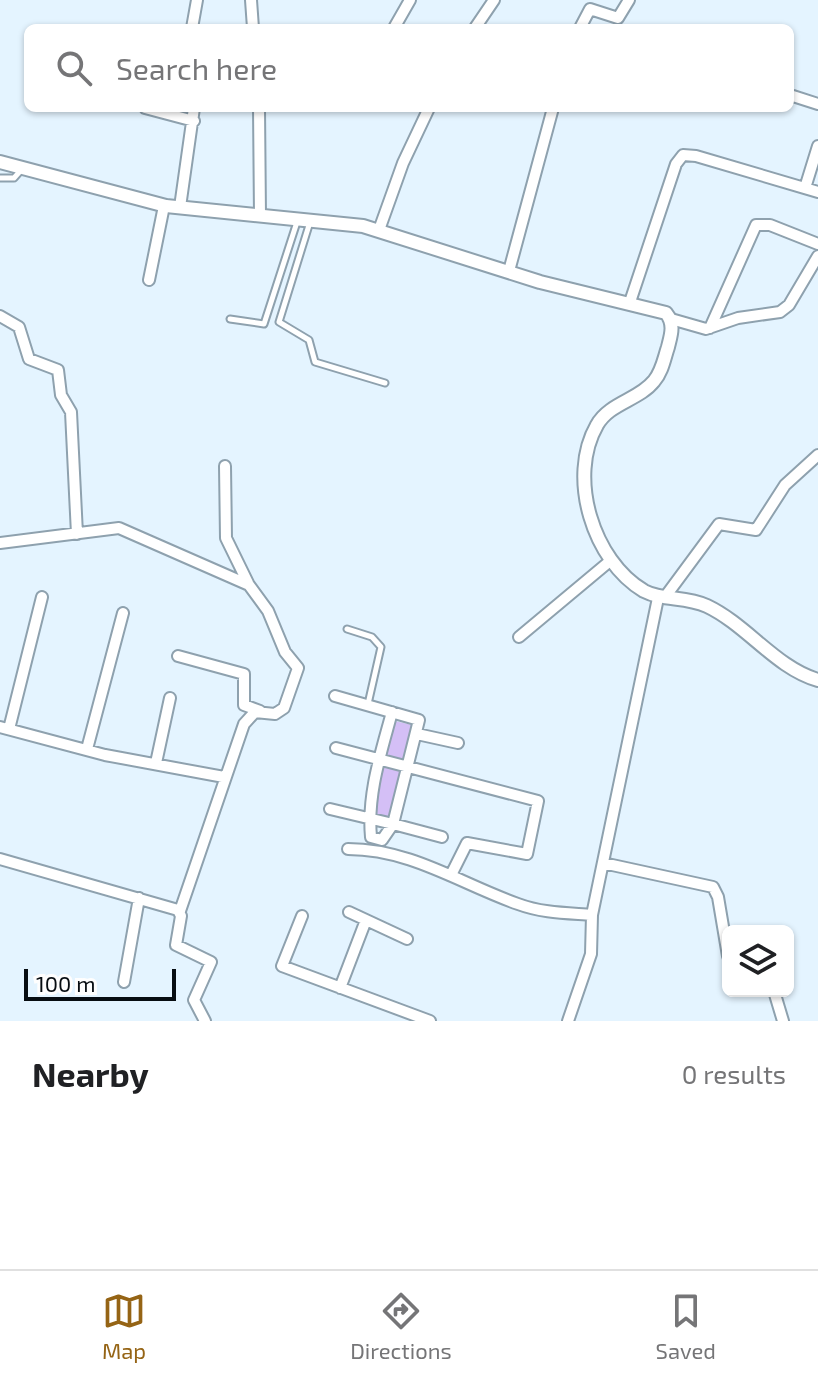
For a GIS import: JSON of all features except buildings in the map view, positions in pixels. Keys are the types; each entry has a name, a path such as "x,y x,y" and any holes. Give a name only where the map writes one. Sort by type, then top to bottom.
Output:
{"street":[{"path":"193,24 197,0"},
{"path":"251,0 253,24"},
{"path":"396,24 410,0"},
{"path":"478,24 494,0"},
{"path":"582,24 590,9 620,17 629,0"},
{"path":"794,96 818,104"},
{"path":"160,112 194,121"},
{"path":"180,207 194,112"},
{"path":"259,112 260,216"},
{"path":"379,230 408,151 427,112"},
{"path":"509,271 552,112"},
{"path":"805,188 818,146"},
{"path":"630,302 676,164 683,155 696,156 818,192"},
{"path":"0,162 164,206 379,230 540,282 662,310 671,319 710,328 738,318 784,310 818,256"},
{"path":"149,280 164,206"},
{"path":"710,328 756,225 770,225 818,244"},
{"path":"0,316 19,327 29,359 58,370 61,395 72,417 77,534"},
{"path":"671,319 671,337 655,380 601,418 590,438 587,489 591,524 602,551 641,589 662,598 679,597 708,607 796,669 818,680"},
{"path":"568,1021 591,954 592,915 662,598 719,524 728,523 756,530 785,485 818,455"},
{"path":"178,656 244,674 244,705 275,714 284,708 298,668 281,646 268,611 249,585 226,538 225,466"},
{"path":"0,543 119,528 249,585"},
{"path":"519,637 610,561"},
{"path":"42,597 4,728 87,749 224,777"},
{"path":"87,749 123,613"},
{"path":"335,696 419,720 393,824 382,840 348,849"},
{"path":"156,763 170,698"},
{"path":"205,1021 194,1000 211,962 177,947 180,911 247,718 260,711"},
{"path":"373,844 369,818 392,712"},
{"path":"417,734 458,743"},
{"path":"336,748 533,798 539,804 527,854 467,843 451,875"},
{"path":"330,809 442,837"},
{"path":"373,844 521,905 551,912 592,915"},
{"path":"0,859 180,911"},
{"path":"603,863 713,887 722,928"},
{"path":"124,982 139,898"},
{"path":"349,912 407,939"},
{"path":"302,916 282,966 414,1018 430,1021"},
{"path":"340,988 366,920"},
{"path":"776,997 783,1021"}],"lane":[{"path":"0,178 14,178 22,168"},
{"path":"230,319 264,324 304,221"},
{"path":"304,221 279,322 309,340 315,362 385,383"},
{"path":"347,629 372,637 381,647 368,705"}],"shaded area":[{"path":"395,721 412,725 403,759 387,755"},
{"path":"383,764 402,771 391,817 375,814"}]}
